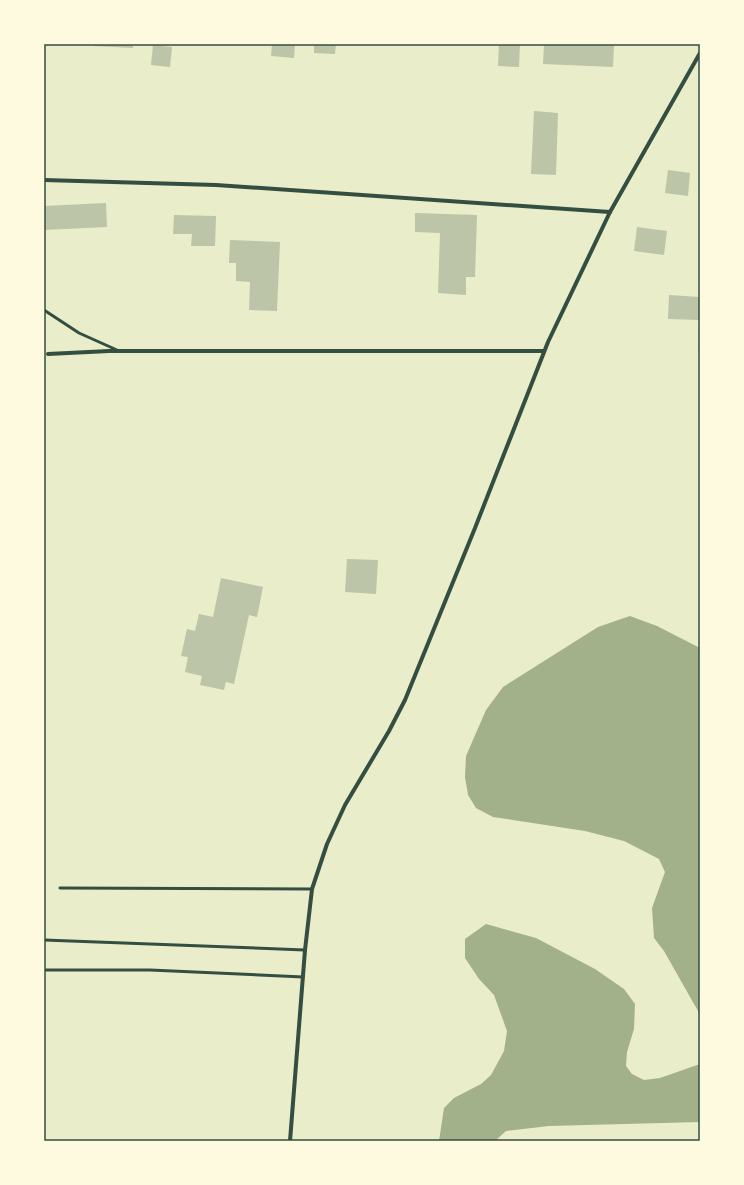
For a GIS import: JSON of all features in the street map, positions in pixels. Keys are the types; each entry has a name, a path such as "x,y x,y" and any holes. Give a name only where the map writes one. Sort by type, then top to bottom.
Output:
{"street":[{"path":"290,1141 305,950 312,889 327,844 345,805 389,731 405,700 475,528 544,351 610,212 700,52"},
{"path":"44,180 216,185 610,212"},
{"path":"48,354 118,351 544,351"}],"lane":[{"path":"44,310 79,333 118,351"},
{"path":"60,888 312,889"},
{"path":"44,940 305,950"},
{"path":"44,970 150,970 303,977"}],"shaded area":[{"path":"630,616 657,626 700,648 700,1019 698,1011 664,951 654,938 652,908 665,872 659,859 624,841 585,831 493,817 476,808 468,795 465,777 466,756 486,710 503,687 598,627"},
{"path":"486,924 536,938 595,969 624,989 635,1004 634,1029 627,1052 626,1066 632,1074 644,1080 660,1078 700,1064 700,1122 549,1126 506,1131 495,1141 439,1141 444,1108 454,1098 481,1084 491,1075 504,1051 507,1031 494,995 479,979 465,958 465,939"}],"building":[{"path":"94,44 133,44 133,48 94,46"},
{"path":"272,44 295,44 294,58 271,56"},
{"path":"314,44 336,44 335,54 314,53"},
{"path":"499,44 520,44 519,67 498,66"},
{"path":"544,44 614,44 613,67 543,64"},
{"path":"153,45 172,47 170,67 151,65"},
{"path":"534,111 558,113 556,175 531,174"},
{"path":"668,170 690,173 688,196 665,193"},
{"path":"106,203 107,227 44,230 44,206"},
{"path":"415,213 477,215 475,277 466,277 466,295 438,293 440,233 415,232"},
{"path":"174,215 216,216 215,246 191,246 192,234 173,234"},
{"path":"637,227 667,231 664,255 634,251"},
{"path":"230,240 280,242 277,311 249,310 250,282 236,281 236,263 229,263"},
{"path":"669,295 700,297 700,320 668,319"},
{"path":"699,325 700,351 698,351"},
{"path":"347,559 378,560 376,594 345,592"},
{"path":"221,578 263,587 257,617 249,615 234,684 226,682 224,690 200,685 202,676 185,672 188,657 181,656 187,629 195,631 199,614 213,617"}]}
